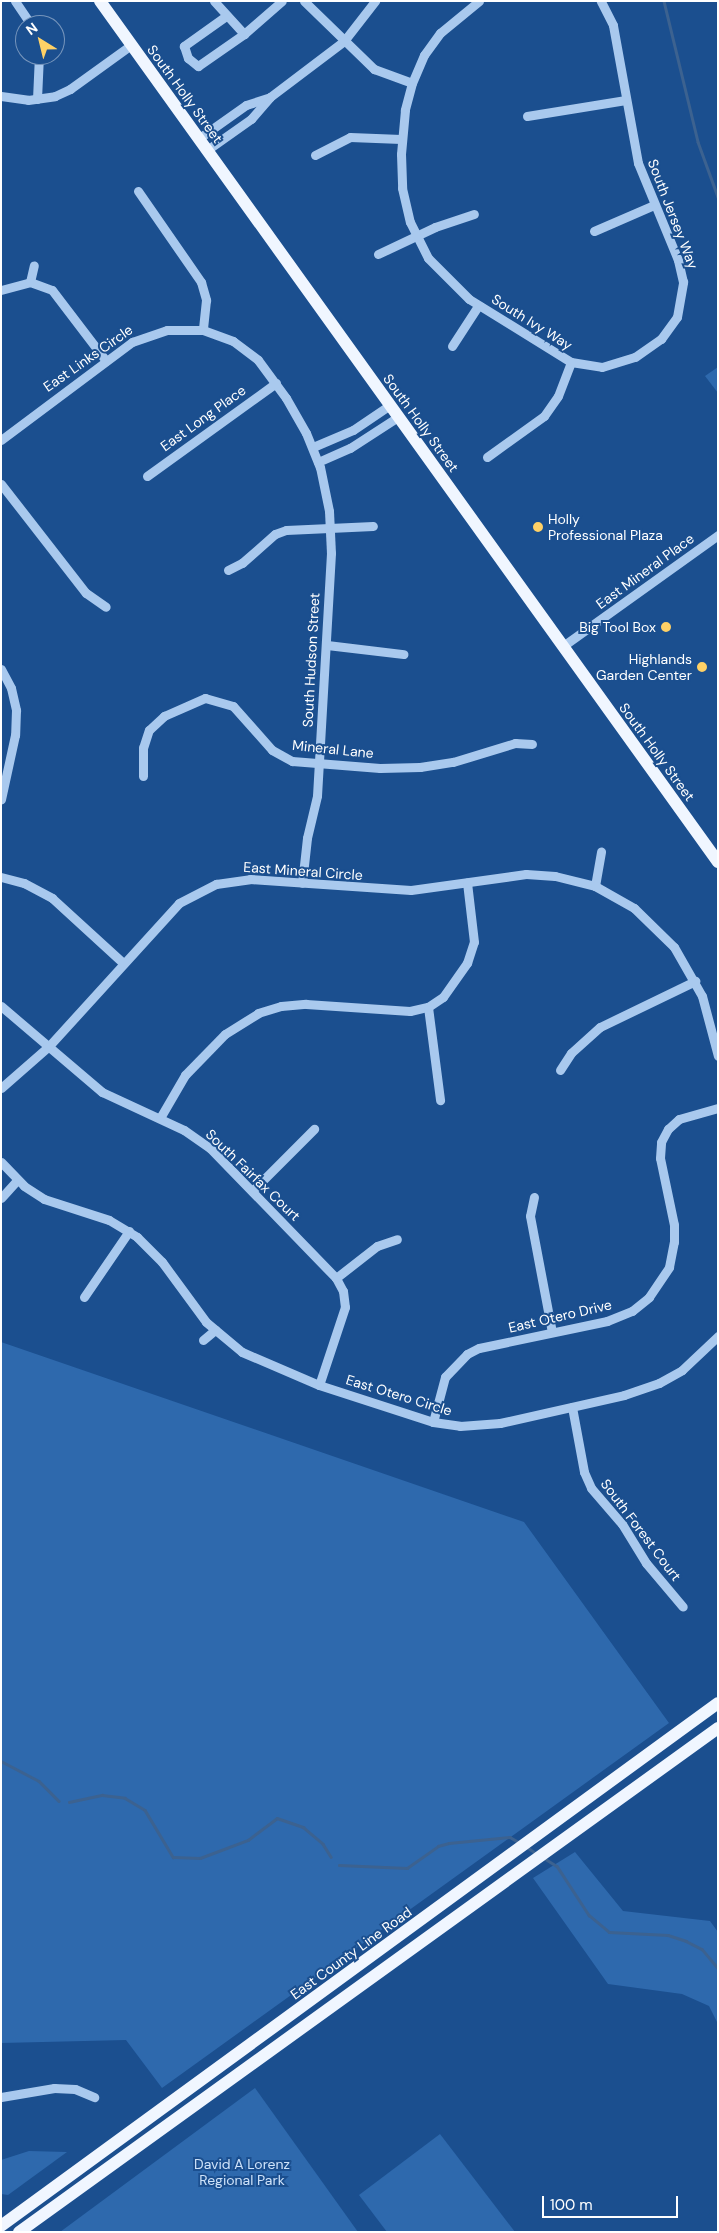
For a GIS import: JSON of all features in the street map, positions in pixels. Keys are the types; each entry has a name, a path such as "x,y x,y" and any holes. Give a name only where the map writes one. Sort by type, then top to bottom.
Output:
{"main road":[{"name":"South Holly Street","path":"100,1 716,856"},
{"name":"East County Line Road","path":"1,2226 534,1834 718,1703"},
{"path":"19,2232 718,1728"}],"street":[{"path":"15,1 24,15"},
{"path":"214,1 244,34"},
{"path":"226,16 184,46 188,58 198,66 244,34 282,1"},
{"path":"304,1 374,69 412,83"},
{"path":"207,150 251,119 270,97 344,41 375,1"},
{"name":"South Ivy Way","path":"478,1 440,33 424,55 412,83 402,139 402,188 416,236 443,276 478,306 571,362"},
{"name":"South Jersey Way","path":"571,362 602,367 625,362 660,339 677,317 683,294 682,272 636,156 613,25 601,1"},
{"path":"1,96 37,99 70,90 132,45"},
{"path":"37,99 39,65"},
{"path":"198,139 246,105 270,97"},
{"path":"527,116 626,100"},
{"path":"315,155 350,137 402,139"},
{"path":"138,191 202,282 206,300 203,330"},
{"path":"594,230 654,205"},
{"path":"378,254 416,236 474,214"},
{"path":"30,282 34,264"},
{"path":"1,290 30,282 45,285 59,296 106,360"},
{"name":"South Ivy Way","path":"452,346 478,306"},
{"name":"East Links Circle","path":"1,440 132,342 156,332 180,328 203,330"},
{"name":"South Hudson Street","path":"203,330 242,346 276,383 313,447 318,462 330,526 327,645 317,796 307,838 302,883"},
{"path":"487,457 544,416 558,396 571,362"},
{"name":"East Long Place","path":"147,476 276,383"},
{"path":"313,447 353,430 390,406"},
{"path":"318,462 350,448 398,417"},
{"path":"1,484 86,593 106,607"},
{"path":"228,570 242,563 280,532 330,526 373,526"},
{"name":"East Mineral Place","path":"563,646 718,534"},
{"path":"327,645 403,654"},
{"path":"1,669 14,698 16,722 1,799"},
{"name":"Mineral Lane","path":"143,776 143,748 149,730 164,716 205,698 233,706 272,750 284,758 319,763 380,768 420,766 453,762 515,743 532,744"},
{"path":"595,886 601,852"},
{"name":"East Mineral Circle","path":"1,1088 49,1046 122,962 169,912 200,890 216,884 250,879 384,890 526,874 568,878 595,886 634,908 659,930 696,981 708,1011 718,1056"},
{"path":"1,877 24,882 52,898 122,962"},
{"path":"160,1118 185,1075 225,1034 258,1013 293,1004 398,1012 428,1007 454,985 470,955 474,931 467,882"},
{"path":"560,1070 571,1053 600,1027 696,981"},
{"name":"South Fairfax Court","path":"1,1006 102,1092 160,1118 206,1145 336,1278 343,1291 345,1307 319,1385"},
{"path":"428,1007 440,1100"},
{"name":"East Otero Drive","path":"433,1422 445,1377 467,1354 479,1348 620,1316 641,1305 661,1282 673,1253 674,1226 660,1158 661,1142 679,1118 718,1108"},
{"path":"252,1191 314,1129"},
{"name":"East Otero Circle","path":"1,1162 17,1180 54,1204 109,1220 129,1231 154,1253 215,1330 256,1360 319,1385 433,1422 460,1426 485,1425 572,1407 659,1383 690,1364 718,1336"},
{"path":"1,1198 17,1180"},
{"path":"534,1197 530,1216 552,1332"},
{"path":"84,1297 129,1231"},
{"path":"336,1278 377,1246 397,1239"},
{"path":"203,1340 215,1330"},
{"name":"South Forest Court","path":"572,1407 584,1472 592,1488 622,1524 646,1563 683,1607"},
{"path":"1,2097 54,2088 75,2089 94,2097"}],"green space":[{"path":"718,367 718,393 705,376"},
{"path":"1,1342 524,1522 669,1723 162,2088 126,2040 1,2043"},
{"path":"575,1852 623,1911 710,1921 718,1932 718,2024 709,2006 682,1994 608,1984 533,1878"},
{"name":"David A Lorenz Regional Park","path":"255,2088 358,2232 60,2232"},
{"path":"440,2134 515,2232 387,2232 359,2195"},
{"path":"29,2151 67,2152 8,2195 1,2194 1,2160"}],"waterway":[{"path":"664,1 698,142 718,197"},
{"path":"1,1761 39,1781 59,1801"},
{"path":"69,1802 102,1795 125,1798 145,1810 173,1857 200,1858 248,1840 277,1818 303,1827 323,1844 331,1857"},
{"path":"339,1865 407,1868 438,1846 449,1843 510,1837 520,1843"},
{"path":"527,1847 537,1854"},
{"path":"544,1858 557,1866 589,1915 609,1932 668,1935 702,1949 718,1968"}],"place":[{"name":"Holly Professional Plaza","path":"538,527"},
{"name":"Big Tool Box","path":"666,627"},
{"name":"Highlands Garden Center","path":"702,667"}]}
